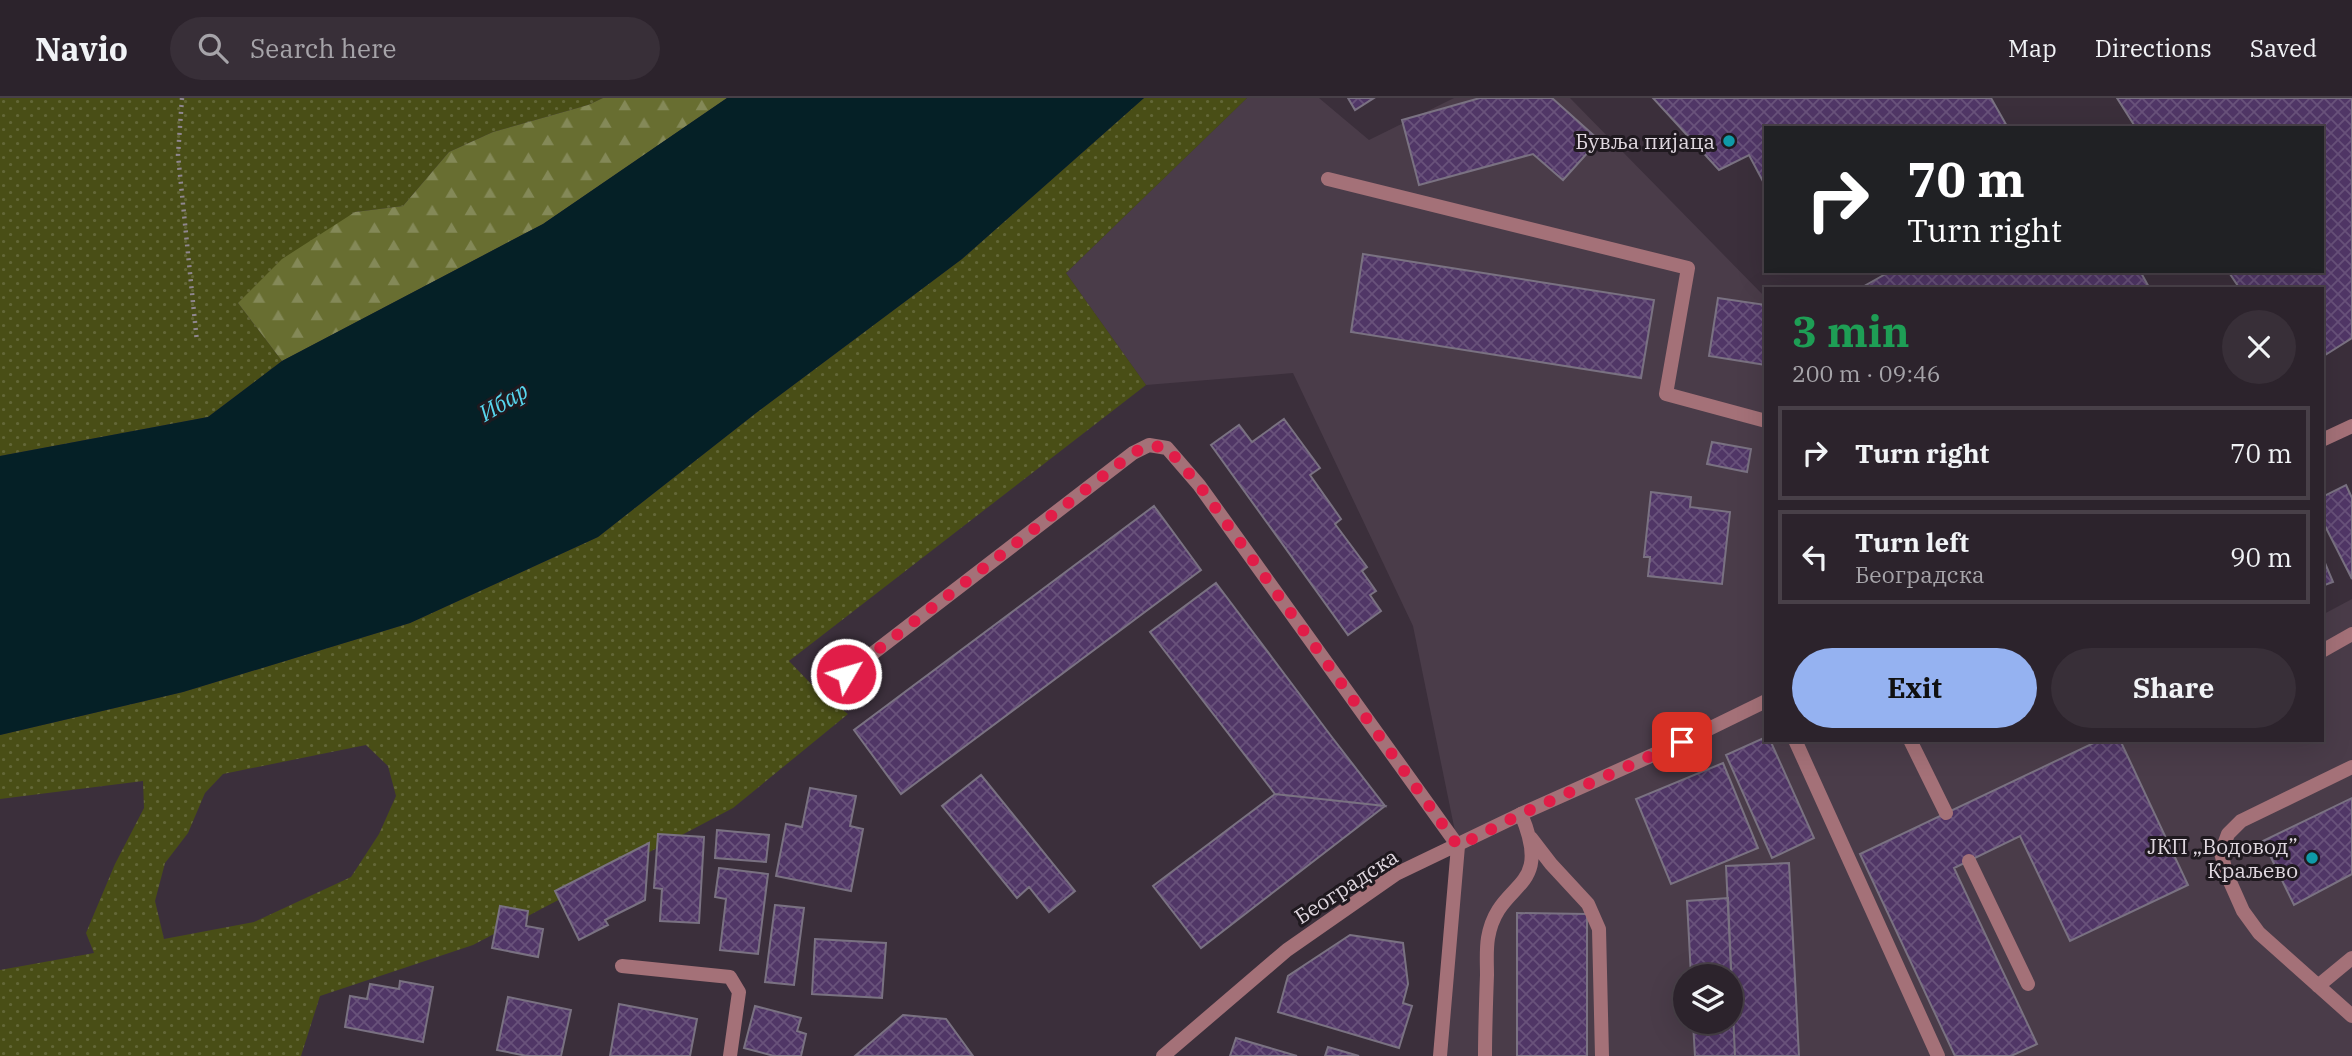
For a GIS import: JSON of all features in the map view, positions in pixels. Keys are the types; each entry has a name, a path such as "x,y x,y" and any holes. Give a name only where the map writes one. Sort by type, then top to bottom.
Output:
{"street":[{"path":"1328,178 1688,268 1665,394 1764,420"},
{"path":"2324,439 2352,426"},
{"path":"846,674 1133,453 1149,445 1167,448 1199,485 1458,846 1440,1056"},
{"path":"2324,650 2352,634"},
{"name":"Београдска","path":"1163,1056 1287,950 1396,874 1764,702"},
{"path":"1796,742 1938,1056"},
{"path":"1911,742 1946,813"},
{"path":"2352,767 2241,821 2228,834 2221,853 2227,875 2243,911 2259,933 2352,1016"},
{"path":"1521,814 1530,836 1551,864 1588,904 1599,929 1602,1056"},
{"path":"1485,1056 1488,937 1499,908 1526,879 1533,860 1530,836"},
{"path":"1969,861 2028,984"},
{"path":"2318,986 2352,958"},
{"path":"622,966 730,977 738,992 730,1056"}],"path":[{"path":"182,98 178,155 197,342"}],"shaded area":[{"path":"1247,98 1319,98 1369,140 1454,98 1570,98 1764,296 1764,742 2324,742 2324,614 2352,599 2352,1056 1443,1056 1458,846 1413,626 1293,373 1146,385 1066,273"}],"green space":[{"path":"0,98 603,98 588,105 493,132 449,152 403,206 355,212 238,303 282,361 208,417 0,456"},
{"path":"603,98 727,98 543,224 282,361 238,303 282,259 355,212 403,206 449,152 493,132 588,105"},
{"path":"1144,98 1247,98 1066,273 1146,385 789,661 816,689 848,714 733,808 473,945 320,996 301,1056 0,1056 0,970 94,953 86,933 115,864 144,808 143,781 0,799 0,735 183,692 410,623 598,537 756,413 962,259","holes":["366,745 388,766 396,796 379,834 351,877 254,922 164,939 155,901 165,863 188,833 205,793 223,774"]}],"water":[{"name":"Ибар","path":"727,98 1144,98 962,259 756,413 598,537 410,623 183,692 0,735 0,456 208,417 282,361 543,224"}],"building":[{"path":"1348,98 1374,98 1355,110"},
{"path":"1480,98 1552,98 1599,140 1563,180 1533,154 1419,185 1402,120"},
{"name":"Бувља пијаца","path":"1653,98 1991,98 2007,126 1764,126 1764,183 1749,155 1719,170"},
{"path":"2117,98 2352,98 2352,338 2324,356 2324,287 2239,287 2229,273 2324,273 2324,126 2135,126"},
{"path":"1363,254 1654,300 1641,378 1351,332"},
{"path":"1887,273 2141,273 2149,287 1863,287"},
{"path":"1718,298 1764,305 1764,365 1709,356"},
{"path":"1284,419 1320,468 1310,475 1341,519 1335,524 1367,567 1362,571 1376,591 1370,595 1381,611 1348,635 1211,445 1239,425 1252,442"},
{"path":"1712,442 1751,449 1747,472 1707,464"},
{"path":"2346,485 2352,498 2352,579 2324,524 2324,496"},
{"path":"1651,492 1691,497 1690,507 1730,512 1722,584 1648,576 1650,557 1644,557"},
{"path":"1154,506 1201,570 901,794 854,730"},
{"path":"2324,561 2333,582 2324,585"},
{"path":"1216,583 1385,806 1275,794 1150,632"},
{"path":"1764,738 1764,742 1771,742 1814,838 1772,858 1726,755"},
{"path":"2096,742 2121,742 2188,885 2070,941 2020,836 1954,868 2037,1044 2011,1056 1955,1056 1860,854"},
{"path":"1723,763 1758,848 1671,884 1636,799"},
{"path":"981,775 1075,891 1049,912 1029,887 1017,898 942,806"},
{"path":"810,788 856,796 850,826 863,829 851,891 776,876 786,824 802,827"},
{"path":"1275,794 1385,806 1201,948 1153,886"},
{"name":"ЈКП „Водовод” Краљево","path":"2352,798 2352,874 2294,905 2263,841"},
{"path":"717,830 769,835 766,862 715,858"},
{"path":"658,834 704,837 699,923 660,921 662,889 654,888"},
{"path":"649,843 645,900 605,920 608,925 579,940 555,891"},
{"path":"1789,863 1799,1056 1735,1056 1734,1034 1743,1034 1743,964 1731,964 1726,866"},
{"path":"719,868 768,874 758,954 720,950 726,899 715,897"},
{"path":"1728,898 1731,964 1690,964 1687,901"},
{"path":"775,905 804,908 794,985 765,982"},
{"path":"500,906 528,911 526,926 543,929 538,957 492,948"},
{"path":"1517,913 1587,914 1587,1056 1517,1056"},
{"path":"1350,935 1403,943 1408,984 1403,1003 1412,1006 1399,1048 1278,1012 1288,976"},
{"path":"815,939 886,943 882,998 812,994"},
{"path":"400,981 433,987 423,1042 345,1027 350,996 367,999 370,984 399,989"},
{"path":"508,997 571,1010 561,1056 527,1056 497,1050"},
{"path":"619,1004 697,1019 690,1056 610,1056"},
{"path":"755,1006 801,1018 797,1031 806,1034 801,1056 774,1056 744,1048"},
{"path":"903,1015 946,1019 973,1056 855,1056"},
{"path":"1694,1034 1734,1034 1735,1056 1695,1056"},
{"path":"1236,1038 1297,1056 1230,1056"},
{"path":"1328,1047 1359,1056 1325,1056"}],"place":[{"name":"Бувља пијаца","path":"1729,141"},
{"name":"ЈКП „Водовод” Краљево","path":"2312,858"}],"route":[{"path":"846,674 1133,453 1149,445 1167,448 1199,485 1458,846 1521,814 1682,742"}]}
